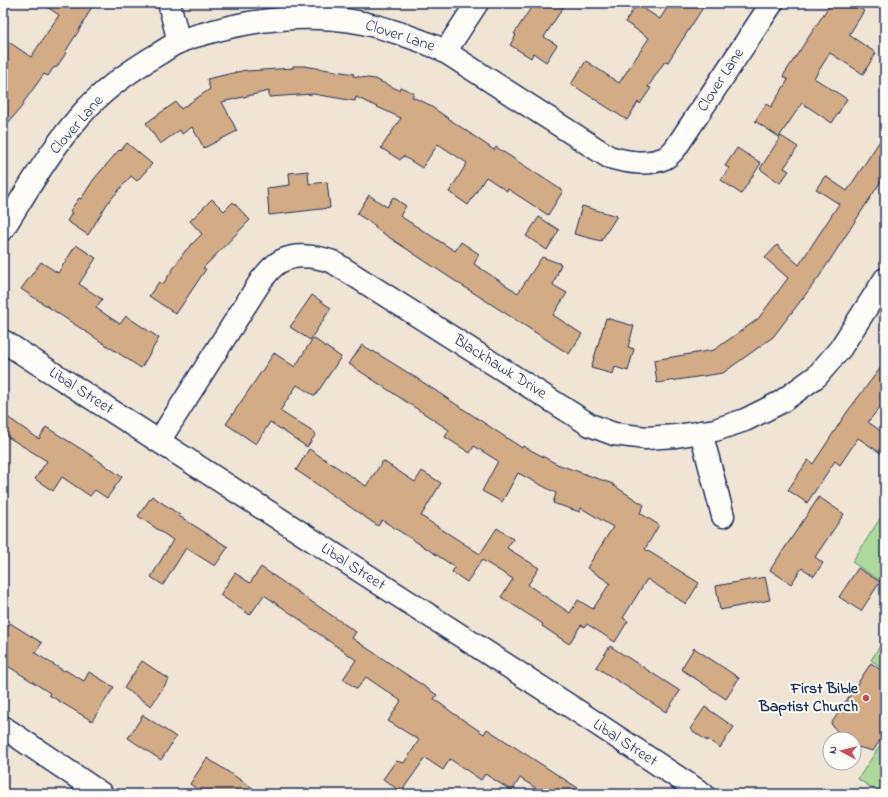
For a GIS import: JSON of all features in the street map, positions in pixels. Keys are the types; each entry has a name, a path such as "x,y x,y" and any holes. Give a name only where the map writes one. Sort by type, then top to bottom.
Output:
{"street":[{"path":"169,3 179,42"},
{"path":"445,52 477,3"},
{"name":"Clover Lane","path":"3,229 51,153 80,115 100,96 120,79 139,66 179,42 238,24 278,18 302,18 361,23 412,37 445,52 609,156 625,162 640,163 666,157 675,149 772,3"},
{"name":"Blackhawk Drive","path":"159,441 262,279 273,266 283,260 311,256 321,257 333,262 590,425 614,434 646,438 715,430 745,420 781,402 817,376 840,349 885,279"},
{"name":"Libal Street","path":"3,341 703,794"},
{"path":"701,432 722,516"},
{"path":"3,727 102,794"}],"green space":[{"path":"885,511 885,584 852,562"},
{"path":"885,638 885,670 871,660"},
{"path":"885,738 885,794 881,794 858,779"}],"building":[{"path":"41,3 94,3 56,68 54,67 48,76 44,74 23,103 24,104 3,129 3,38 31,57 59,15"},
{"path":"534,3 566,3 544,37 557,45 546,62 533,53 531,58 510,45 516,35 514,34"},
{"path":"670,3 706,3 668,62 665,61 648,87 651,88 640,104 638,102 627,120 571,84 586,61 619,83 649,38 625,22 637,4 660,19"},
{"path":"831,3 852,3 864,11 849,35 876,53 863,74 830,53 814,78 847,99 832,123 802,103 779,137 755,121 766,104 771,107 788,80 783,76"},
{"path":"293,66 304,66 354,74 353,76 375,79 399,90 400,87 414,93 412,97 426,103 494,150 496,147 563,191 548,215 508,189 507,191 486,177 468,205 449,192 467,163 438,144 422,168 403,156 400,160 381,148 401,118 356,97 355,101 313,94 269,97 269,91 222,102 237,131 204,148 192,127 182,134 180,130 160,144 146,123 176,102 181,109 210,89 207,79 246,70 293,68"},
{"path":"885,133 885,175 819,277 773,337 723,373 657,383 654,360 714,350 758,319 788,278 765,258 777,245 799,265 839,204 816,189 825,176 847,191"},
{"path":"781,136 798,147 784,168 789,171 780,183 760,169"},
{"path":"127,143 152,164 137,181 131,176 107,204 88,235 67,221 72,213 70,211 79,198 81,199 94,179"},
{"path":"737,148 761,163 741,194 721,180 729,168 725,166"},
{"path":"308,171 309,184 327,182 330,208 269,215 267,188 290,185 289,173"},
{"path":"369,195 387,207 393,197 406,206 400,216 455,251 461,242 479,254 474,264 518,293 542,257 561,264 553,285 567,293 553,315 582,334 569,354 455,281 375,228 376,226 357,214"},
{"path":"212,199 224,211 233,202 250,220 203,268 206,269 176,314 149,296 159,282 163,284 185,251 202,234 190,221"},
{"path":"582,206 617,216 601,241 574,234"},
{"path":"539,217 559,230 547,250 526,236"},
{"path":"76,245 96,258 79,284 102,299 96,308 120,324 126,316 159,338 141,368 21,289 41,262 58,273"},
{"path":"312,295 331,308 310,340 290,327"},
{"path":"606,318 634,326 628,347 634,349 628,371 615,367 613,374 591,368"},
{"path":"313,338 341,357 315,396 297,385 280,411 316,434 307,447 270,422 256,444 226,424 274,353 295,367"},
{"path":"362,345 415,377 522,448 523,446 557,464 613,484 644,505 640,513 659,525 645,549 699,583 686,604 647,579 623,618 628,621 615,642 587,624 585,627 581,625 569,644 542,626 543,624 501,597 513,579 482,560 467,582 452,572 455,567 382,520 378,526 296,470 309,449 366,486 383,461 415,482 422,471 441,483 421,516 480,554 497,528 513,539 507,548 539,568 528,585 570,613 578,600 593,609 610,583 587,568 613,527 581,508 580,512 553,503 556,493 518,473 502,502 482,491 498,461 474,446 470,453 445,437 449,430 349,364"},
{"path":"885,362 885,401 868,422 885,434 885,456 858,438 840,465 835,461 807,503 788,490 808,460 813,464 847,412"},
{"path":"3,414 39,439 46,427 122,477 107,498 95,490 90,496 62,477 53,491 35,479 47,461 3,434"},
{"path":"152,496 180,515 179,516 228,547 215,566 186,548 163,585 151,577 173,540 138,516"},
{"path":"819,497 844,514 815,557 823,563 814,576 802,568 791,584 770,570"},
{"path":"261,567 356,632 352,638 437,695 434,699 453,713 484,734 487,729 587,794 545,794 520,778 512,791 485,774 481,780 450,759 443,770 425,758 401,792 383,779 396,761 404,763 419,740 388,721 401,701 366,677 357,689 343,679 356,660 264,595 250,615 220,595 235,573 250,583"},
{"path":"858,568 880,582 861,611 839,597"},
{"path":"765,577 770,600 720,610 716,586"},
{"path":"10,623 42,643 35,653 64,671 65,670 84,681 89,672 114,687 92,721 49,695 50,693 3,663 3,634"},
{"path":"610,646 680,691 666,712 596,667"},
{"path":"694,648 739,678 726,699 681,669"},
{"path":"142,661 169,679 151,706 124,688"},
{"name":"First Bible Baptist Church","path":"871,663 885,673 885,733 873,751 862,748 862,731 837,731 831,724"},
{"path":"705,707 734,727 720,748 690,729"},
{"path":"143,715 176,737 161,760 128,738"},
{"path":"207,758 262,794 204,794 190,784"}],"place":[{"name":"First Bible Baptist Church","path":"866,698"}]}
